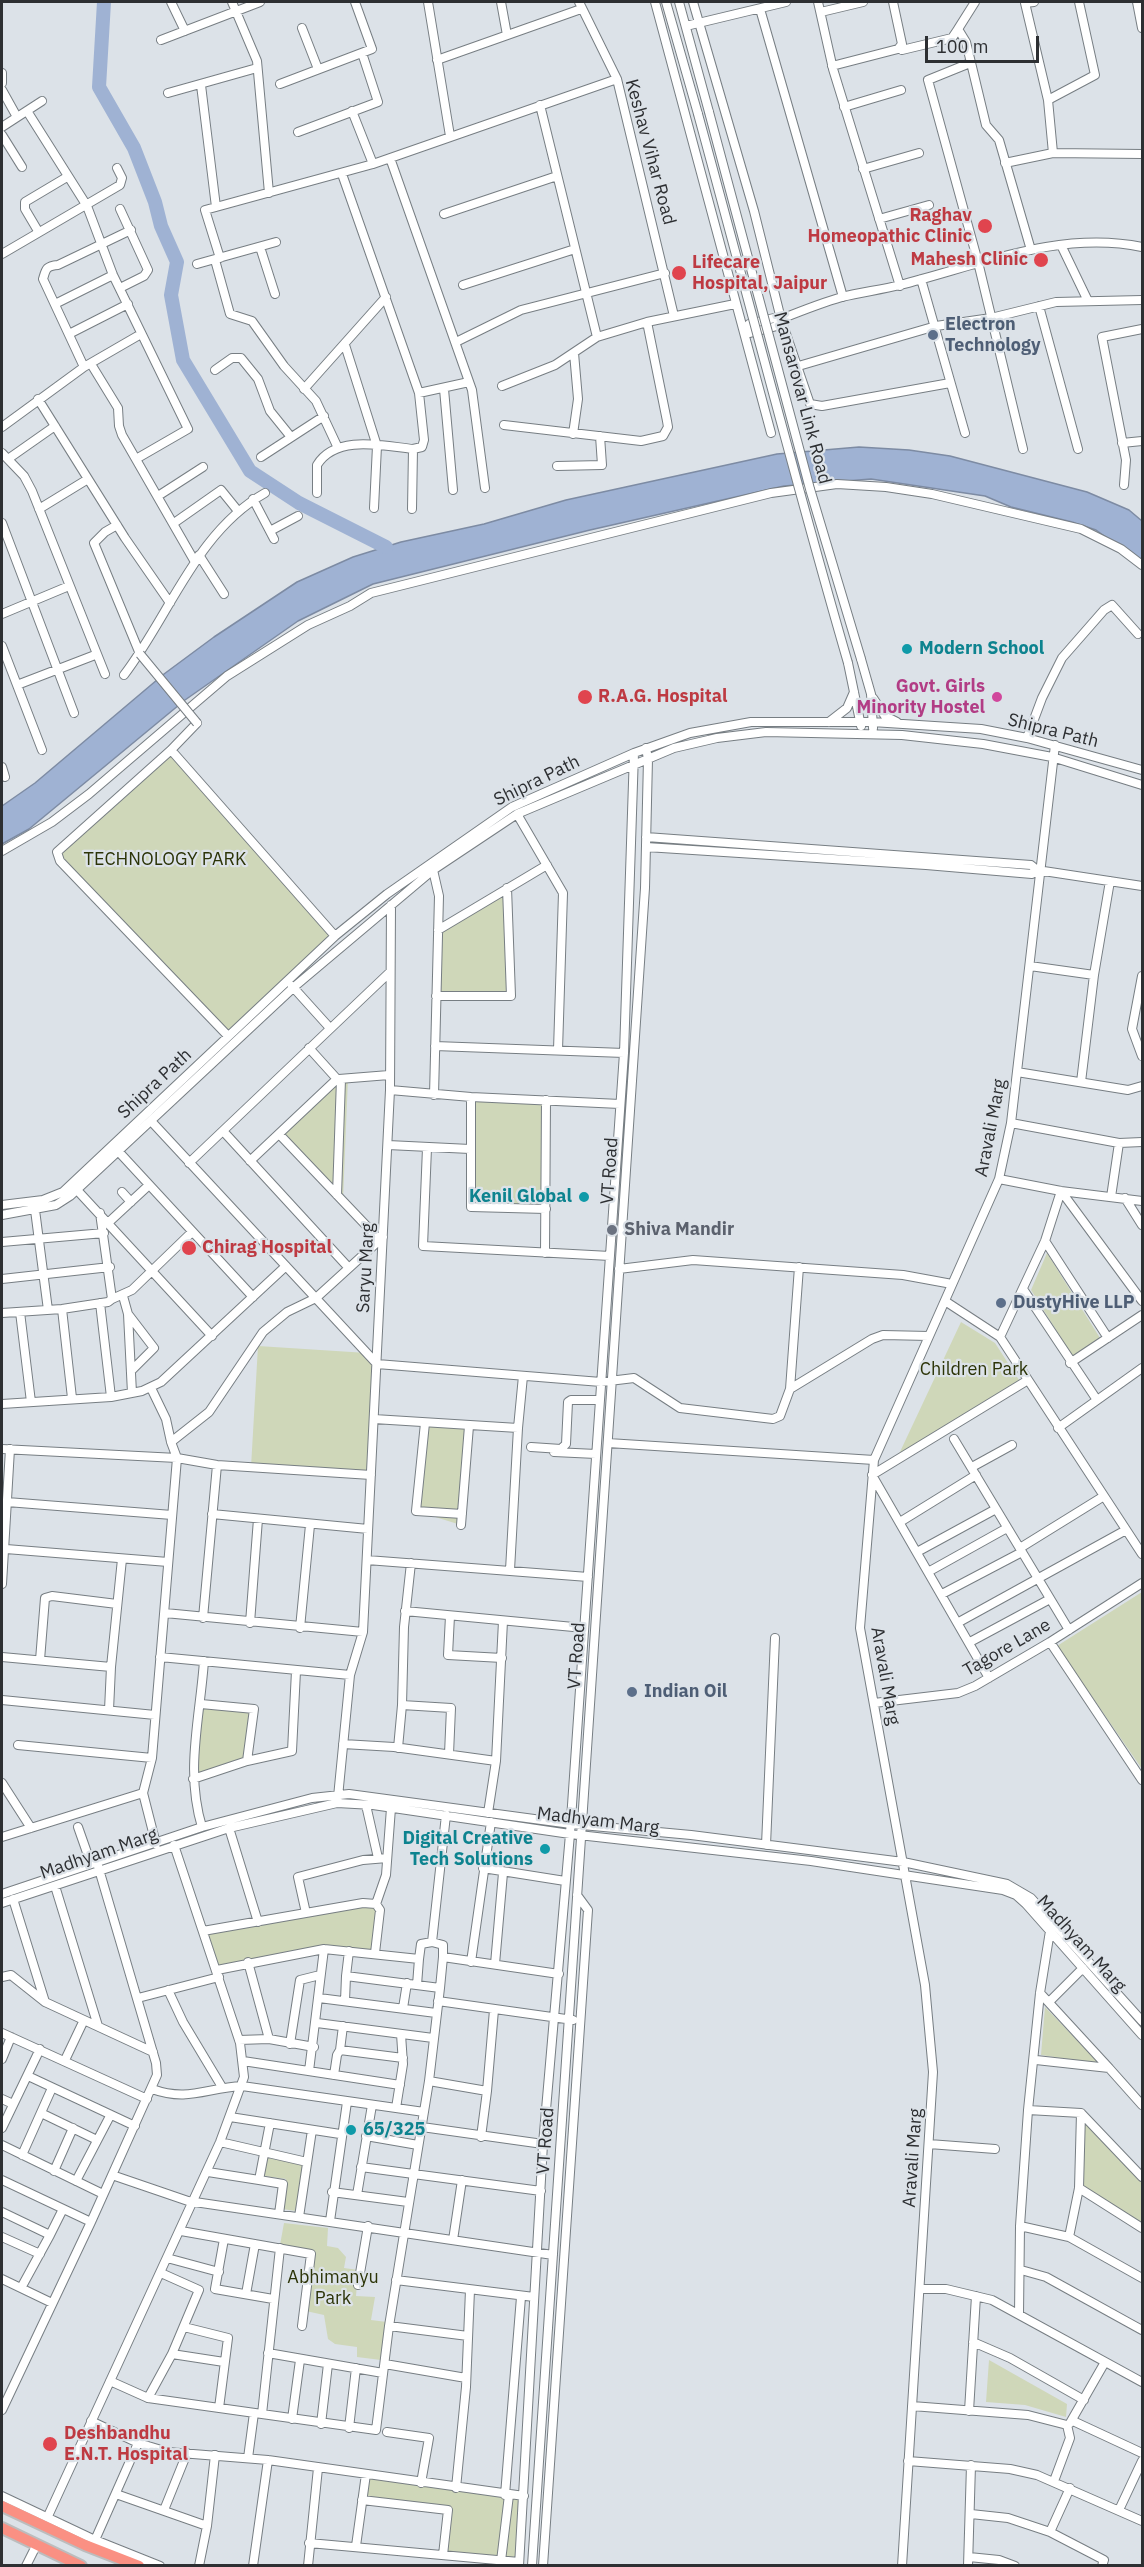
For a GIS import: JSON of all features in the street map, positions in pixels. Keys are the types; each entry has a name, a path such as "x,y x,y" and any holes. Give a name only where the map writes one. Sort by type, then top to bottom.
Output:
{"highway":[{"path":"2,2506 85,2545 139,2565"},
{"path":"2,2528 81,2565"}],"street":[{"path":"171,2 184,31"},
{"path":"232,2 257,68 269,193"},
{"path":"161,40 260,2"},
{"path":"280,84 372,49 356,2"},
{"path":"428,2 450,136"},
{"path":"501,2 507,35"},
{"path":"655,2 771,433"},
{"name":"Mansarovar Link Road","path":"666,2 757,329 785,446 848,663 855,690 861,734"},
{"name":"Mansarovar Link Road","path":"679,2 810,489 871,694 874,734"},
{"path":"693,2 754,211 780,320 810,404 815,406 950,383"},
{"path":"686,26 786,2"},
{"path":"818,2 832,66 900,286"},
{"path":"821,12 863,2"},
{"path":"832,66 898,49 902,44 893,2"},
{"path":"902,50 952,38 975,2"},
{"path":"1034,2 1025,3 1048,100 1053,153"},
{"path":"1048,100 1095,75 1079,2"},
{"path":"1137,2 1143,28"},
{"path":"437,60 580,5"},
{"name":"Keshav Vihar Road","path":"580,5 617,79 674,316"},
{"path":"760,9 843,297"},
{"path":"302,28 318,69"},
{"path":"958,29 966,42 986,125 999,140 1031,250"},
{"path":"669,48 678,46"},
{"path":"298,132 378,102 362,52"},
{"path":"970,63 928,80 978,262 1023,449"},
{"path":"168,93 257,68"},
{"path":"2,73 2,82"},
{"path":"338,448 316,401 284,366 252,321 230,314 205,210 342,174 617,79"},
{"path":"201,85 216,207"},
{"path":"2,90 17,117"},
{"path":"844,107 901,90"},
{"path":"2,127 42,101"},
{"path":"540,105 597,337"},
{"path":"27,111 87,206 113,275 188,429 136,459"},
{"path":"352,111 373,164"},
{"path":"2,135 22,167"},
{"path":"863,170 919,153"},
{"path":"1005,163 1053,153 1143,154"},
{"path":"390,158 469,382 485,488"},
{"path":"2,254 72,210 87,206 120,185 122,178 117,168"},
{"path":"317,493 318,465 326,454 338,448 352,445 413,448 424,444 419,393 342,174"},
{"path":"444,214 557,176"},
{"path":"38,231 25,209 25,202 67,177"},
{"path":"879,219 929,205"},
{"path":"120,209 148,270 144,276 120,288"},
{"path":"131,230 57,265 49,266 44,270 43,279 69,334 88,366 118,408 119,426 136,459 197,559 224,594"},
{"path":"197,264 276,242"},
{"path":"745,330 748,324 774,318 780,320 843,297 900,286 978,262 1031,250 1061,245 1118,242 1143,247"},
{"path":"1061,245 1088,301"},
{"path":"260,247 275,294"},
{"path":"463,285 575,249"},
{"path":"456,342 521,310 665,273"},
{"path":"55,304 113,275"},
{"path":"921,279 936,326 964,433"},
{"path":"304,389 386,297"},
{"path":"795,367 936,326 991,318 1056,302 1143,300"},
{"path":"69,334 128,304"},
{"path":"502,387 533,376 597,337 647,322 735,304"},
{"path":"1040,306 1078,449"},
{"path":"504,425 641,441 653,439 666,432 668,421 647,322"},
{"path":"1124,485 1126,460 1102,337 1142,330"},
{"path":"2,427 38,399 141,334"},
{"path":"345,345 378,446 374,508"},
{"path":"573,434 578,399 574,353"},
{"path":"214,370 232,358 241,358 258,379 270,411 291,437"},
{"path":"419,393 469,382"},
{"path":"444,389 453,490"},
{"path":"38,399 117,525 170,603"},
{"path":"261,457 324,416"},
{"path":"55,426 4,456 24,477 39,508 95,655 105,674"},
{"path":"557,466 602,465 600,436"},
{"path":"1122,443 1143,441"},
{"path":"412,509 413,448"},
{"path":"158,496 203,467"},
{"path":"39,508 88,479"},
{"path":"2,851 52,822 89,794 227,676 308,625 350,606 371,593 547,548 771,493 837,484 886,487 932,494 1081,529 1121,549 1143,565"},
{"path":"174,523 221,490 225,491 238,511"},
{"path":"124,675 140,654 197,559 238,511 265,493"},
{"path":"253,500 272,535 298,516"},
{"path":"2,523 30,603 74,713"},
{"path":"117,525 105,532 94,543 140,654 197,723 171,750 57,852 60,861 228,1036"},
{"path":"2,614 69,586"},
{"path":"1027,738 1042,698 1062,658 1104,609 1112,606 1118,609 1138,634"},
{"path":"2,646 42,750"},
{"path":"17,685 95,655"},
{"path":"829,722 847,708 855,690"},
{"path":"871,694 885,716 903,725"},
{"name":"Shipra Path","path":"2,1205 42,1200 63,1192 335,936 387,894 512,807 645,748 690,733 752,722 872,722 981,729 1027,738 1143,770"},
{"name":"Shipra Path","path":"2,1215 56,1205 77,1190 294,987 433,870 517,814 674,748 717,738 766,732 874,734 983,744 1052,757 1143,785"},
{"name":"Aravali Marg","path":"902,2565 933,2073 925,1984 860,1628 872,1475 874,1460 999,1179 1011,1124 1030,966 1038,871 1055,746"},
{"name":"VT Road","path":"532,2565 613,1380 646,847 648,759 645,748"},
{"path":"171,750 335,936"},
{"name":"VT Road","path":"519,2564 543,2144 571,1824 624,1053 635,763 633,753"},
{"path":"2,767 5,777"},
{"path":"517,814 563,893 558,1050"},
{"path":"646,837 1031,865 1038,871 1143,886"},
{"path":"646,847 1032,874 1038,871"},
{"path":"438,930 546,865"},
{"path":"433,870 439,896 434,1095"},
{"path":"1081,1082 1094,975 1110,881"},
{"path":"436,996 511,996 507,888"},
{"name":"Saryu Marg","path":"337,1803 350,1675 363,1632 381,1238 388,1145 391,905"},
{"path":"1030,966 1094,975"},
{"path":"189,1162 390,972"},
{"path":"1143,976 1132,1029 1143,1056"},
{"path":"287,981 330,1027"},
{"path":"435,1046 624,1053"},
{"path":"309,1048 339,1079 338,1195"},
{"path":"1017,1071 1128,1090 1143,1086"},
{"path":"250,1161 339,1079 389,1075"},
{"path":"390,1090 434,1095 620,1104"},
{"path":"471,1097 471,1207 546,1209"},
{"path":"545,1253 546,1100"},
{"path":"151,1121 376,1364 601,1382 634,1378 680,1408 773,1419 780,1416 790,1389 799,1267"},
{"path":"1011,1124 1119,1143 1143,1142"},
{"path":"223,1131 348,1267"},
{"path":"171,1442 209,1412 263,1332 287,1312 316,1298 381,1238 279,1134"},
{"path":"1111,1197 1119,1143"},
{"path":"388,1145 470,1149"},
{"path":"427,1148 423,1246 610,1256"},
{"path":"118,1151 253,1297"},
{"path":"999,1179 1061,1191 1143,1200"},
{"path":"109,1222 149,1185"},
{"path":"77,1190 212,1336"},
{"path":"1000,1337 1045,1241 1061,1191"},
{"path":"1061,1191 1143,1301"},
{"path":"123,1192 132,1202"},
{"path":"1125,1198 1143,1225"},
{"path":"35,1210 48,1310"},
{"path":"100,1213 110,1267 112,1299"},
{"path":"2,1313 62,1309 100,1303 123,1296 192,1232"},
{"path":"2,1242 104,1233"},
{"path":"1045,1241 1108,1338"},
{"path":"619,1269 693,1260 903,1275 952,1284"},
{"path":"2,1404 111,1397 151,1388 212,1336 286,1266"},
{"path":"2,1279 110,1267"},
{"path":"1023,1289 1070,1363 1097,1400"},
{"path":"123,1296 128,1314 132,1393"},
{"path":"945,1301 1000,1337 1143,1554"},
{"path":"100,1303 111,1397"},
{"path":"62,1309 72,1398"},
{"path":"20,1312 31,1402"},
{"path":"128,1314 154,1348 131,1371"},
{"path":"1070,1363 1143,1315"},
{"path":"790,1389 872,1339 883,1335 929,1336"},
{"path":"1058,1428 1143,1368"},
{"path":"510,1570 523,1376"},
{"path":"989,1678 959,1622 872,1475 1028,1380"},
{"path":"151,1388 166,1419 177,1458 152,1758 143,1793 156,1844"},
{"path":"531,1448 561,1449 566,1444 568,1402 571,1400 600,1400"},
{"path":"374,1419 518,1428"},
{"path":"425,1423 416,1511 462,1514"},
{"path":"461,1525 469,1426"},
{"path":"954,1439 1069,1630"},
{"path":"608,1443 874,1460"},
{"path":"900,1522 1012,1446"},
{"path":"2,1584 3,1559 6,1549 6,1449 177,1458 217,1466 371,1475"},
{"path":"517,1450 596,1454"},
{"path":"203,1618 217,1466"},
{"path":"942,1594 1021,1550 1104,1496"},
{"path":"7,1502 172,1515"},
{"path":"917,1552 996,1509"},
{"path":"213,1514 368,1529"},
{"path":"250,1623 258,1519"},
{"path":"300,1628 310,1525"},
{"path":"928,1572 1007,1528"},
{"path":"959,1622 1126,1530"},
{"path":"6,1549 168,1562"},
{"path":"109,1710 122,1558"},
{"path":"367,1560 588,1577"},
{"path":"398,1748 402,1705 405,1611 411,1563"},
{"name":"Tagore Lane","path":"874,1703 958,1693 989,1678 1116,1605 1143,1583"},
{"path":"40,1660 45,1598 52,1596 117,1604"},
{"path":"970,1642 1050,1599"},
{"path":"405,1611 584,1628"},
{"path":"165,1613 300,1628 363,1632"},
{"path":"450,1616 448,1655 502,1658"},
{"path":"488,1813 496,1761 503,1621"},
{"path":"766,1845 775,1638"},
{"path":"1050,1642 1143,1780"},
{"path":"2,1657 111,1666"},
{"path":"160,1657 350,1675"},
{"path":"202,1827 194,1801 193,1779 204,1661"},
{"path":"193,1779 247,1761 292,1751 296,1671"},
{"path":"580,1685 591,1686"},
{"path":"2,1700 155,1714"},
{"path":"201,1704 254,1708 247,1761"},
{"path":"402,1705 452,1708 449,1754"},
{"path":"343,1744 398,1748 496,1761"},
{"path":"18,1745 152,1758"},
{"path":"2,1783 31,1828"},
{"path":"2,1838 143,1793"},
{"name":"Madhyam Marg","path":"2,1903 55,1886 96,1866 202,1827 312,1798 338,1794 571,1824 903,1862 1007,1884 1021,1890 1143,2021"},
{"name":"Madhyam Marg","path":"2,1894 228,1828 337,1803 391,1808 570,1834 905,1874 1003,1890 1016,1895 1143,2035"},
{"path":"366,1805 386,1875 376,1904"},
{"path":"382,1858 391,1808"},
{"path":"432,1942 446,1815"},
{"path":"471,1962 491,1822"},
{"path":"2,2410 104,2194 157,2075 138,1998 96,1866 78,1827"},
{"path":"228,1828 258,1922"},
{"path":"48,2516 195,2202 242,2086 243,2061 239,2040 174,1845"},
{"path":"306,1913 298,1877 382,1858"},
{"path":"483,1868 503,1873 565,1881"},
{"path":"495,1965 503,1873"},
{"path":"55,1886 98,2026"},
{"path":"543,2565 588,1910 577,1895"},
{"path":"13,1899 45,2002"},
{"path":"203,1931 363,1903 376,1904"},
{"path":"375,1953 380,1910 376,1904"},
{"path":"1019,2314 1020,2226 1028,2110 1036,2060 1040,1993 1050,1931"},
{"path":"110,2381 148,2398 376,2430 396,2280 429,2082 432,2038 444,1957 443,1945 432,1942 422,1943 417,1984"},
{"path":"138,1998 248,1962 324,1949 419,1959"},
{"path":"309,2071 317,2023 324,1949"},
{"path":"345,2001 349,1951"},
{"path":"444,1957 559,1974"},
{"path":"248,1962 268,2039"},
{"path":"1049,2002 1083,1968"},
{"path":"2,1977 11,1975 45,2002 153,2052"},
{"path":"290,2044 300,1980 320,1975"},
{"path":"346,1976 440,1988"},
{"path":"403,2008 407,1983"},
{"path":"168,1990 183,2022 222,2087"},
{"path":"1040,1993 1143,2105"},
{"path":"319,1998 436,2013"},
{"path":"438,2001 553,2019 580,2020"},
{"path":"481,2137 494,2010"},
{"path":"65,2060 84,2020"},
{"path":"317,2023 432,2038"},
{"path":"334,2075 343,2026"},
{"path":"2,2032 147,2099"},
{"path":"396,2108 403,2058 401,2034"},
{"path":"2,2059 11,2037"},
{"path":"239,2040 268,2039 314,2047"},
{"path":"2,2128 40,2049"},
{"path":"340,2050 403,2058"},
{"path":"1036,2060 1109,2068"},
{"path":"243,2061 400,2085"},
{"path":"28,2076 135,2126"},
{"path":"429,2082 487,2091"},
{"path":"152,2090 183,2097 222,2087 242,2086 424,2112"},
{"path":"22,2155 52,2088"},
{"path":"2,2099 13,2104"},
{"path":"330,2221 340,2134 347,2102"},
{"path":"357,2195 372,2105"},
{"path":"1028,2110 1081,2113 1143,2177"},
{"path":"41,2113 97,2140"},
{"path":"1069,2237 1078,2188 1081,2113"},
{"path":"76,2181 110,2116"},
{"path":"230,2117 340,2134"},
{"path":"259,2180 270,2123"},
{"path":"422,2127 543,2144"},
{"path":"54,2171 73,2128"},
{"path":"299,2217 312,2130"},
{"path":"366,2136 418,2145"},
{"path":"220,2142 307,2162"},
{"path":"929,2144 995,2149"},
{"path":"2,2145 104,2194"},
{"path":"361,2167 541,2191"},
{"path":"208,2172 283,2184 279,2214"},
{"path":"112,2175 195,2202 405,2231 553,2255"},
{"path":"2,2180 91,2222"},
{"path":"453,2240 462,2180"},
{"path":"1078,2188 1143,2228"},
{"path":"332,2192 408,2202"},
{"path":"21,2288 63,2209"},
{"path":"2,2212 50,2235"},
{"path":"358,2285 368,2226"},
{"path":"1020,2226 1069,2237 1143,2278"},
{"path":"181,2231 312,2254 302,2326"},
{"path":"2,2237 40,2254"},
{"path":"224,2239 215,2289 273,2299"},
{"path":"246,2294 255,2244"},
{"path":"248,2458 268,2353 279,2248"},
{"path":"167,2258 219,2272"},
{"path":"1021,2270 1046,2277 1143,2330"},
{"path":"148,2398 172,2354 199,2289 160,2273"},
{"path":"2,2279 52,2304"},
{"path":"396,2280 534,2297"},
{"path":"920,2289 945,2289 992,2300 1143,2382"},
{"path":"456,2488 466,2378 470,2290"},
{"path":"969,2411 976,2296"},
{"path":"501,2561 521,2297"},
{"path":"389,2326 468,2336"},
{"path":"184,2327 228,2337 219,2408"},
{"path":"973,2342 1010,2358 1084,2400"},
{"path":"268,2353 356,2368 466,2378"},
{"path":"172,2354 224,2362"},
{"path":"292,2419 300,2360"},
{"path":"1054,2481 1070,2438 1070,2423 1105,2362"},
{"path":"321,2424 328,2364"},
{"path":"349,2428 356,2368"},
{"path":"912,2406 1028,2415 1070,2423 1143,2453"},
{"path":"91,2421 138,2443 168,2452 268,2460 524,2496"},
{"path":"387,2432 429,2438 421,2483"},
{"path":"95,2540 138,2443"},
{"path":"164,2510 187,2453"},
{"path":"199,2565 207,2526 215,2456"},
{"path":"253,2565 268,2460"},
{"path":"908,2461 1010,2469 1054,2481 1143,2521"},
{"path":"1119,2510 1143,2461"},
{"path":"971,2465 968,2561 999,2560 1015,2565"},
{"path":"308,2565 318,2468"},
{"path":"356,2546 366,2474"},
{"path":"1050,2532 1070,2488"},
{"path":"116,2494 207,2526"},
{"path":"2,2496 95,2540 160,2565"},
{"path":"362,2500 448,2510 443,2555"},
{"path":"971,2514 1016,2520 1050,2532 1104,2560 1102,2565"},
{"path":"309,2543 519,2564"},
{"path":"26,2565 37,2544"}],"green space":[{"name":"TECHNOLOGY PARK","path":"171,750 335,936 228,1036 57,852"},
{"path":"507,888 511,996 436,996 438,930"},
{"path":"348,1078 343,1200 279,1134 337,1079"},
{"path":"471,1097 546,1100 546,1209 471,1207"},
{"path":"1047,1253 1100,1338 1073,1357 1031,1290"},
{"name":"Children Park","path":"961,1322 995,1343 1019,1380 899,1454"},
{"path":"258,1346 367,1353 377,1364 371,1475 251,1467"},
{"path":"425,1423 469,1426 461,1525 416,1511"},
{"path":"1142,1592 1142,1769 1057,1646"},
{"path":"201,1704 254,1709 247,1761 193,1779"},
{"path":"376,1904 378,1954 324,1949 217,1970 203,1931"},
{"path":"1045,2007 1100,2064 1041,2055"},
{"path":"1081,2113 1142,2178 1142,2228 1079,2188"},
{"path":"267,2158 303,2164 296,2211 282,2209 286,2179 264,2176"},
{"name":"Abhimanyu Park","path":"284,2223 328,2228 327,2246 338,2248 346,2257 344,2268 358,2270 356,2296 375,2297 371,2320 387,2322 381,2360 357,2357 357,2347 335,2344 328,2339 324,2315 306,2311 313,2252 280,2245"},
{"path":"989,2360 1067,2404 1066,2417 1025,2405 986,2402"},
{"path":"366,2474 524,2496 519,2562 443,2555 448,2511 362,2500"}],"water":[{"path":"859,447 909,450 950,456 1087,492 1129,510 1142,521 1142,563 1096,530 1072,522 1011,507 985,496 871,479 784,486 590,530 373,584 298,621 185,700 29,829 2,844 2,806 35,783 164,674 214,637 297,582 353,557 401,542 484,524 566,500 777,454"}],"waterway":[{"path":"104,2 99,87 134,148 155,202 161,226 177,262 171,295 183,360 250,471 299,503 386,547"}],"place":[{"name":"Raghav Homeopathic Clinic","path":"985,226"},
{"name":"Mahesh Clinic","path":"1041,260"},
{"name":"Lifecare Hospital, Jaipur","path":"679,273"},
{"name":"Electron Technology","path":"933,335"},
{"name":"Modern School","path":"907,649"},
{"name":"R.A.G. Hospital","path":"585,697"},
{"name":"Govt. Girls Minority Hostel","path":"997,697"},
{"name":"Kenil Global","path":"584,1197"},
{"name":"Shiva Mandir","path":"612,1230"},
{"name":"Chirag Hospital","path":"189,1248"},
{"name":"DustyHive LLP","path":"1001,1303"},
{"name":"Indian Oil","path":"632,1692"},
{"name":"Digital Creative Tech Solutions","path":"545,1849"},
{"name":"65/325","path":"351,2130"},
{"name":"Deshbandhu E.N.T. Hospital","path":"50,2444"}]}
